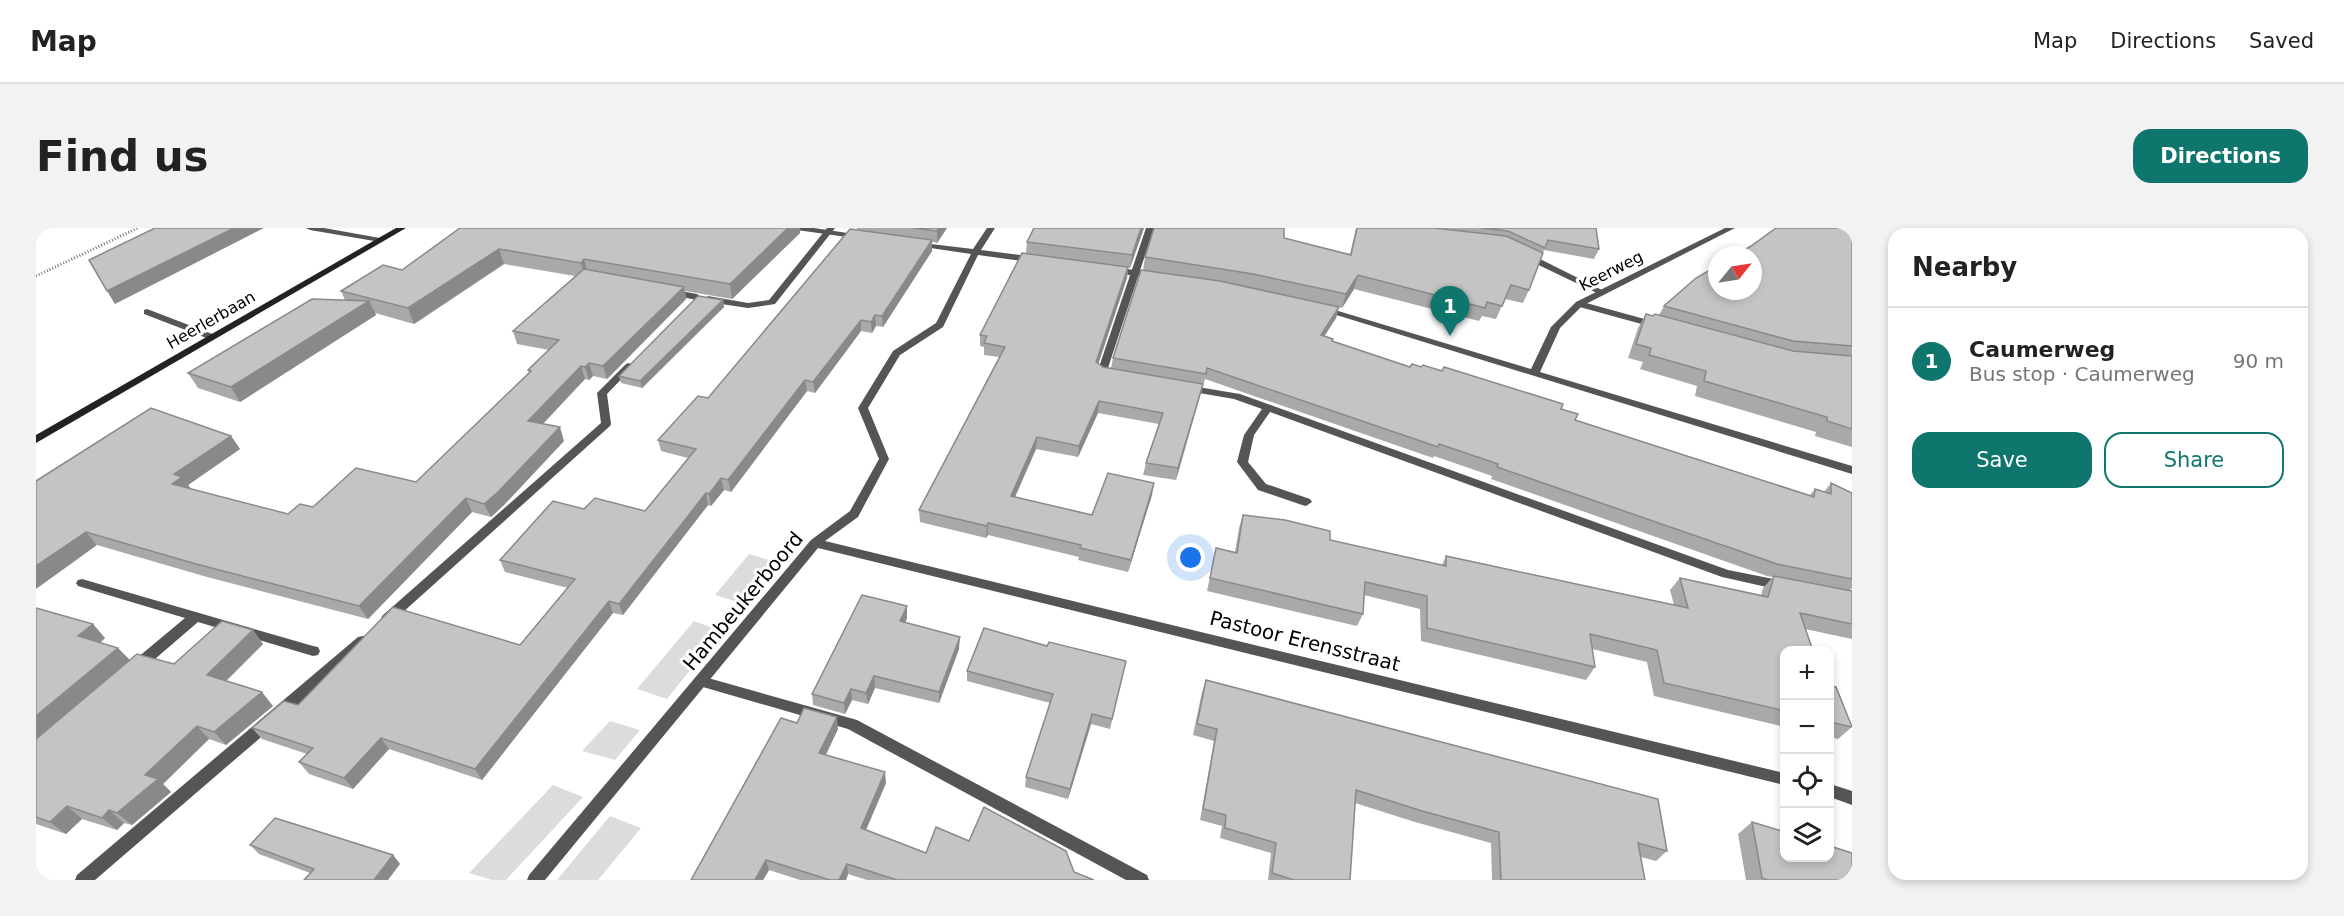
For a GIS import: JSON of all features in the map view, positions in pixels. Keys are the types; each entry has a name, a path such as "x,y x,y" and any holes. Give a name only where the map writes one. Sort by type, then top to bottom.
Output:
{"street":[{"path":"310,228 380,240"},
{"name":"Heerlerbaan","path":"36,440 402,228"},
{"path":"797,228 829,230 869,238"},
{"path":"976,251 991,228"},
{"path":"1124,377 1102,373 1150,228"},
{"name":"Keerweg","path":"1535,372 1557,327 1579,304 1726,229"},
{"path":"662,291 693,301 750,306 761,306 772,302 829,230"},
{"path":"912,243 1043,261"},
{"path":"1513,250 1602,291"},
{"name":"Hambeukerboord","path":"535,880 815,543 854,514 884,459 862,408 896,353 940,325 976,251"},
{"path":"1100,268 1165,278"},
{"path":"1579,304 1670,329"},
{"path":"1311,306 1535,372 1852,470"},
{"path":"147,312 212,337"},
{"path":"83,880 375,630 606,424 602,393 642,353"},
{"path":"1169,385 1236,396 1726,574 1795,588"},
{"path":"1268,408 1249,435 1242,462 1262,487 1306,502"},
{"name":"Pastoor Erensstraat","path":"815,543 1780,778"},
{"path":"82,583 312,651"},
{"path":"124,678 195,617"},
{"path":"701,681 852,724 1141,880"},
{"path":"1834,792 1852,798"}],"path":[{"path":"36,276 138,228"}],"shaded area":[{"path":"749,554 772,561 741,603 715,595"},
{"path":"694,621 721,631 667,699 637,689"},
{"path":"610,721 640,730 615,760 582,751"},
{"path":"553,785 583,797 506,880 492,880 469,873"},
{"path":"610,816 641,828 598,880 557,880"}],"building":[{"path":"155,228 234,228 107,291 89,260"},
{"path":"460,228 788,228 730,284 584,259 581,263 499,249 408,308 341,291 383,265 402,270"},
{"path":"913,228 939,228 937,231"},
{"path":"1034,228 1141,228 1132,255 1027,242"},
{"path":"1154,228 1284,228 1284,238 1351,255 1357,228 1434,228 1506,236 1543,253 1529,290 1511,285 1502,306 1487,302 1485,308 1358,275 1346,294 1253,274 1145,257"},
{"path":"1481,228 1596,228 1599,249 1548,240 1545,248 1508,231"},
{"path":"1776,228 1852,228 1852,346 1793,341 1664,306 1696,278 1708,271 1708,300 1762,300 1762,246 1751,246"},
{"path":"850,229 932,240 882,316 875,315 871,322 861,320 813,382 805,380 728,480 721,478 709,494 706,493 619,604 609,601 475,769 381,738 344,778 299,762 313,748 252,728 284,701 298,705 393,607 520,645 575,579 500,560 553,501 584,509 595,498 645,511 696,449 658,440 698,396 708,398"},
{"path":"1022,253 1128,267 1096,362 1103,367 1203,384 1178,468 1146,463 1163,413 1099,401 1079,446 1037,437 1011,496 1092,515 1108,473 1154,483 1131,560 1080,548 1081,545 988,523 987,526 919,510 1005,347 984,343 987,336 980,335"},
{"path":"584,269 684,287 603,366 589,363 585,367 581,366 528,421 560,427 498,492 484,504 466,498 359,606 196,564 86,532 36,566 36,481 151,408 231,436 174,474 182,477 172,484 288,514 300,504 313,507 356,468 416,482 531,371 528,370 559,340 513,331"},
{"path":"1141,270 1220,281 1339,307 1321,335 1333,339 1332,341 1410,367 1412,364 1421,367 1423,365 1442,371 1444,367 1563,404 1561,409 1578,414 1575,420 1814,497 1815,489 1831,494 1831,483 1852,493 1852,579 1777,564 1497,467 1498,464 1439,444 1438,447 1207,368 1206,374 1113,358"},
{"path":"698,296 723,300 640,381 619,376"},
{"path":"312,299 369,301 231,387 188,373"},
{"path":"1646,314 1653,316 1655,314 1793,351 1852,356 1852,429 1827,421 1827,417 1704,381 1706,371 1649,355 1651,348 1636,344"},
{"path":"1243,515 1285,520 1330,531 1330,540 1446,566 1446,556 1688,608 1680,578 1768,597 1774,576 1852,591 1852,624 1800,613 1811,646 1780,646 1780,710 1664,683 1657,650 1590,634 1595,667 1427,628 1427,596 1365,582 1363,614 1210,578 1216,548 1237,553"},
{"path":"862,595 907,606 900,621 960,637 939,692 874,676 866,693 851,689 844,703 812,694"},
{"path":"36,608 93,624 78,636 118,648 36,716"},
{"path":"222,621 253,630 207,675 262,692 214,732 197,726 145,775 158,779 117,813 109,810 102,818 67,806 50,822 36,817 36,739 137,654 174,664"},
{"path":"984,628 1047,646 1049,642 1126,661 1112,719 1092,714 1070,789 1026,777 1053,694 967,671"},
{"path":"1206,680 1658,799 1667,851 1638,843 1645,880 1501,880 1499,832 1356,790 1350,880 1294,880 1272,873 1276,843 1225,828 1226,815 1203,809 1217,729 1197,724"},
{"path":"1834,687 1836,687 1852,727 1834,723"},
{"path":"804,708 837,717 819,753 885,772 861,828 926,853 936,827 969,841 984,807 1066,851 1074,872 1094,880 897,880 847,864 839,880 830,880 766,860 755,880 691,880 781,718 797,723"},
{"path":"275,818 393,855 374,880 304,880 314,869 250,845"},
{"path":"1752,822 1780,830 1780,862 1834,862 1834,847 1852,853 1852,880 1768,880 1762,878"}],"place":[{"name":"Caumerweg","path":"1450,336"}]}
